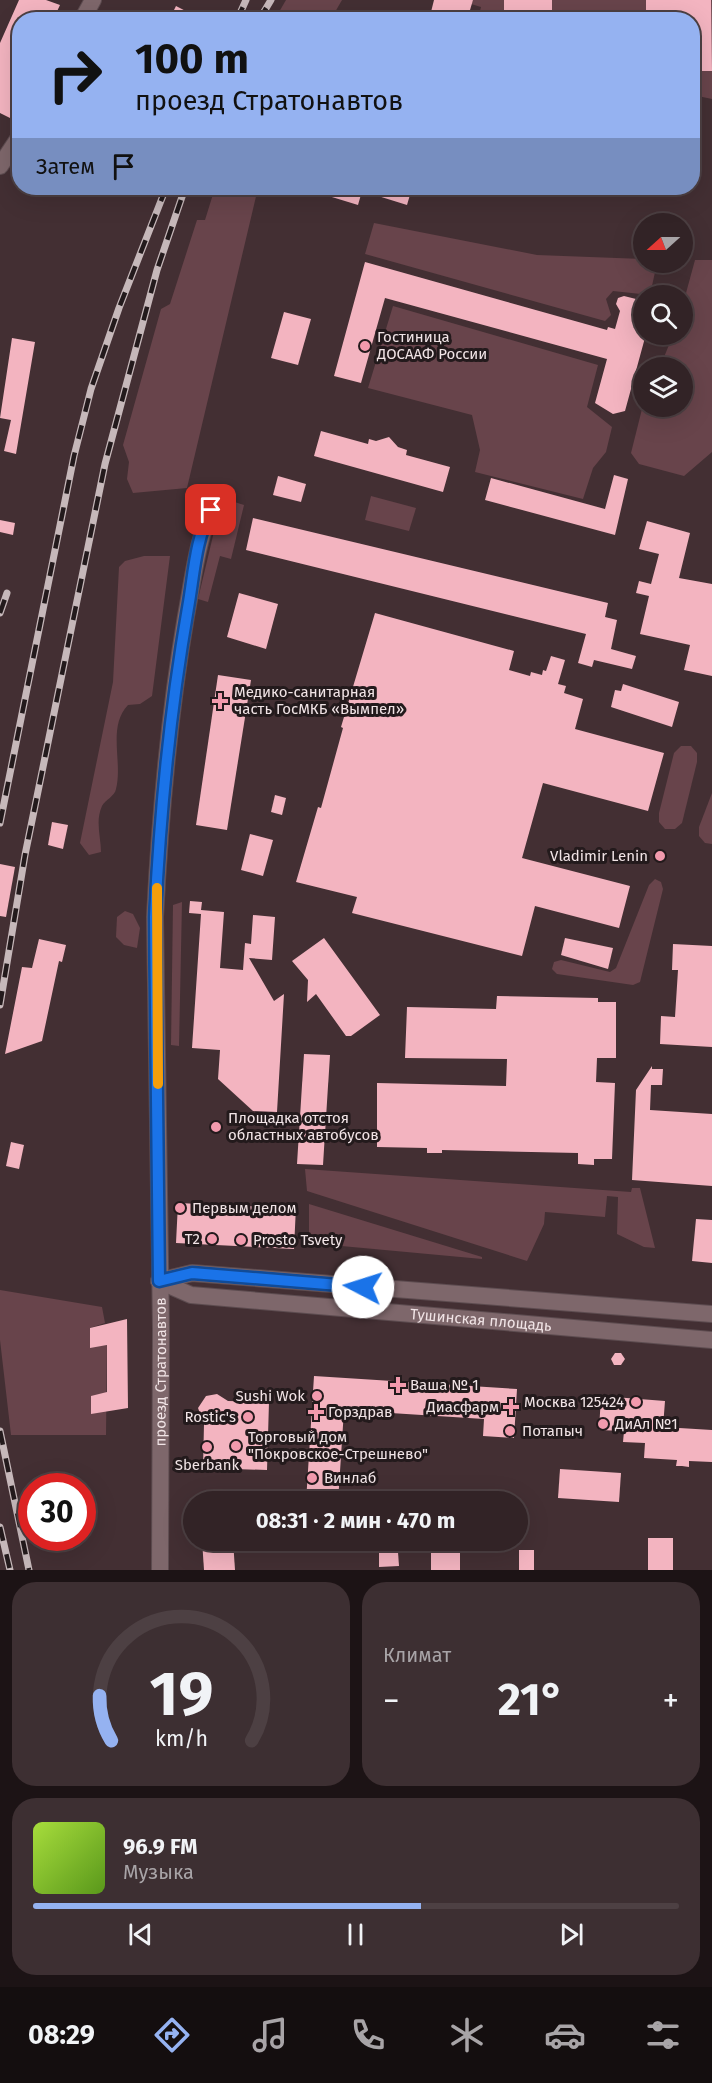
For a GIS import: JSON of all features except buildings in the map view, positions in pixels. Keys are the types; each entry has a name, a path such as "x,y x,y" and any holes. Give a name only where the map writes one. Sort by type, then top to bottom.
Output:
{"street":[{"path":"0,166 12,148"},
{"name":"проезд Стратонавтов","path":"160,1570 155,917 157,874 177,668 201,533 217,497"},
{"name":"Тушинская площадь","path":"159,1281 192,1273 712,1314"},
{"name":"Тушинская площадь","path":"159,1281 191,1295 712,1340"}],"shaded area":[{"path":"286,0 342,0 335,12 279,12"},
{"path":"473,0 712,0 712,99 700,96 700,12 480,12 481,7 471,4"},
{"path":"213,195 256,195 187,488 133,493 127,479 129,462 123,445 161,309 170,304 197,220 205,220"},
{"path":"374,223 537,255 633,259 633,273 655,273 652,285 633,285 633,293 613,291 606,299 611,315 605,321 365,254"},
{"path":"695,260 712,260 712,452 684,476 639,464 631,453 640,417 693,417 693,357 664,357 669,345 693,345 693,285 688,285"},
{"path":"393,306 598,365 587,407 612,427 606,452 593,468 583,499 475,472 480,450 472,415 368,388"},
{"path":"371,496 416,508 409,531 365,520"},
{"path":"222,498 244,505 231,559 220,556 208,602 198,599"},
{"path":"144,556 170,556 152,696 140,704 128,705 118,724 116,789 103,804 100,812 101,852 89,855 80,843 113,682 119,567 125,561"},
{"path":"681,746 691,746 697,753 697,762 682,823 675,829 665,829 659,822 659,813 674,753"},
{"path":"712,793 712,844 705,843 699,836 699,827"},
{"path":"655,879 661,882 663,889 640,982 633,985 557,974 552,969 554,962 561,960 610,972 616,968 649,885"},
{"path":"182,902 179,1046 171,1045 173,905"},
{"path":"125,911 133,914 140,928 137,948 124,945 116,937 117,917"},
{"path":"305,1169 631,1192 632,1188 640,1188 655,1248 644,1247 617,1234 618,1197 607,1196 605,1217 545,1212 544,1224 527,1261 307,1191"},
{"path":"309,1204 482,1257 482,1259 309,1243"},
{"path":"0,1290 102,1307 105,1323 90,1328 90,1347 107,1345 106,1435 11,1435 0,1340"}],"railway":[{"path":"241,12 246,0"},
{"path":"264,12 271,0"},
{"path":"0,823 74,456 91,389 119,308 163,195"},
{"path":"0,1005 25,855 105,464 157,270 183,195"},
{"path":"0,613 7,593"},
{"path":"0,1431 29,1570"},
{"path":"0,1527 10,1570"}],"slow traffic":[{"path":"157,888 155,917 158,1084"}],"place":[{"name":"Гостиница ДОСААФ России","path":"365,346"},
{"name":"Медико-санитарная часть ГосМКБ «Вымпел»","path":"220,701"},
{"name":"Vladimir Lenin","path":"660,856"},
{"name":"Площадка отстоя областных автобусов","path":"216,1127"},
{"name":"Первым делом","path":"180,1208"},
{"name":"T2","path":"212,1239"},
{"name":"Prosto Tsvety","path":"241,1240"},
{"name":"Ваша № 1","path":"398,1385"},
{"name":"Sushi Wok","path":"317,1396"},
{"name":"Москва 125424","path":"636,1402"},
{"name":"Диасфарм","path":"511,1407"},
{"name":"Горздрав","path":"316,1412"},
{"name":"Rostic's","path":"248,1417"},
{"name":"ДиАл №1","path":"603,1424"},
{"name":"Потапыч","path":"510,1431"},
{"name":"Торговый дом \"Покровское-Стрешнево\"","path":"236,1446"},
{"name":"Sberbank","path":"207,1447"},
{"name":"Винлаб","path":"312,1478"}],"route":[{"path":"211,510 201,533 177,668 157,874 155,917 159,1281 192,1273 363,1287"}]}
